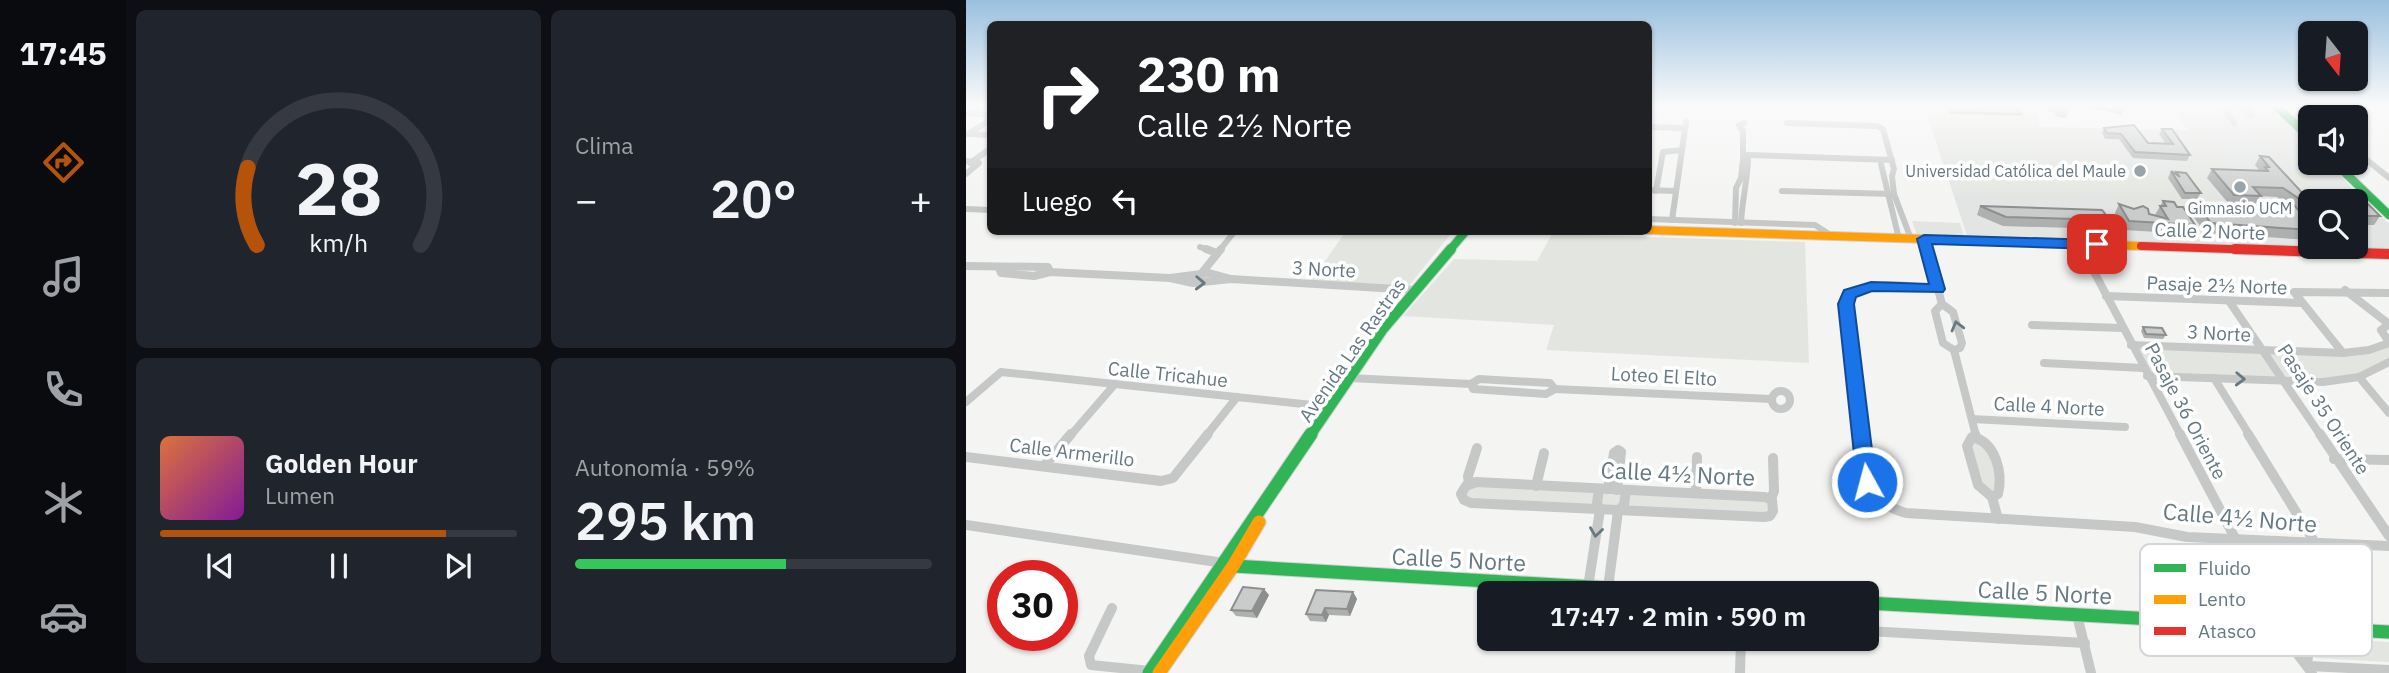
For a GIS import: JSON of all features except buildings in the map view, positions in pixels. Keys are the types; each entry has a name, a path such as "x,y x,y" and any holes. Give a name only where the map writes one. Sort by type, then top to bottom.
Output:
{"street":[{"path":"1672,220 1684,137"},
{"path":"1886,137 1894,169 1887,175"},
{"path":"1676,191 1652,190 1663,152 1682,150"},
{"path":"968,163 987,151"},
{"path":"1746,157 1882,162 1892,160"},
{"path":"1738,223 1742,199 1747,191 1746,157"},
{"path":"1738,223 1736,188 1746,157"},
{"path":"2368,161 2389,178"},
{"path":"1882,162 1892,197 1899,239"},
{"path":"966,174 979,165 968,163"},
{"path":"2347,175 2389,215"},
{"path":"1782,191 1892,197"},
{"path":"1892,197 1900,217 1907,225 1911,239"},
{"path":"966,209 987,210"},
{"path":"1652,219 1817,226 1832,236"},
{"path":"1802,225 1819,236"},
{"name":"Calle 2 Norte","path":"1652,230 2389,254"},
{"path":"1201,274 1232,235"},
{"name":"Avenida Las Rastras","path":"1153,672 1228,564 1383,329 1462,235"},
{"path":"1924,239 1942,304 1953,312 1962,343 1960,348 1954,350"},
{"name":"Pasaje 36 Oriente","path":"2079,244 2238,544"},
{"path":"1200,247 1217,253"},
{"name":"3 Norte","path":"966,266 999,268 1001,273 1034,276 1050,272 1170,278 1184,274 1201,274 1223,275 1231,279"},
{"name":"3 Norte","path":"1170,278 1181,283 1216,284 1231,279 1414,290"},
{"name":"Calle 4½ Norte","path":"1938,289 1876,286 1852,292 1846,304 1866,477 1872,492 1881,502 1906,513 2135,527 2188,537 2340,544"},
{"name":"Pasaje 2½ Norte","path":"2301,303 2294,293 2295,290 2389,293"},
{"path":"2344,290 2389,324 2381,330 2389,343"},
{"name":"Pasaje 2½ Norte","path":"2106,296 2301,303"},
{"name":"Pasaje 35 Oriente","path":"2229,301 2265,351 2281,381 2334,459 2389,536"},
{"path":"2301,303 2343,353"},
{"path":"1942,304 1935,311 1942,343 1954,350 1976,437 1991,446 2000,485 1998,494 1992,497"},
{"path":"2032,324 2122,328"},
{"name":"3 Norte","path":"2131,345 2343,353 2369,350 2389,343"},
{"path":"2044,363 2214,378 2323,382 2360,377 2389,362"},
{"name":"Calle Tricahue","path":"966,402 1001,373 1331,407"},
{"name":"Loteo El Elto","path":"1350,377 1471,384 1477,390 1546,394 1555,388 1771,399"},
{"path":"2360,377 2389,413"},
{"path":"2214,378 2315,543"},
{"path":"1044,466 1115,384"},
{"name":"Calle Armerillo","path":"966,457 1161,481 1173,478 1237,397"},
{"name":"Calle 4 Norte","path":"1972,419 2125,428"},
{"path":"1976,437 1968,440 1967,446 1978,485 1992,497 1998,519"},
{"path":"1469,484 1468,476 1477,448"},
{"path":"1536,486 1544,453"},
{"path":"1696,493 1697,457"},
{"path":"1771,499 1774,491 1773,458"},
{"path":"2334,459 2389,460"},
{"name":"Calle 4½ Norte","path":"1469,484 1536,486 1771,499 1773,512 1767,517 1471,503 1464,500 1461,494 1469,484"},
{"path":"1589,581 1600,510 1597,503 1613,490 1624,505 1618,511 1609,581"},
{"path":"966,525 1228,564"},
{"name":"Calle 5 Norte","path":"1228,564 1494,581"},
{"name":"Calle 5 Norte","path":"1879,604 2140,618"},
{"path":"1112,608 1089,656 1091,665 1153,672"},
{"path":"2077,615 2091,673"},
{"path":"1879,632 2085,643"},
{"path":"1740,673 1741,651"},
{"path":"2310,668 2389,670"}],"shaded area":[{"name":"Universidad Católica del Maule","path":"1934,137 2298,137 2298,175 2339,175 2353,189 2298,189 2298,248 1968,239"},
{"path":"1941,137 2039,137 2048,165 2055,163 2048,160 2041,137 2096,137 2099,142 2116,146 2122,156 2116,157 2128,174 2136,178 2127,182 2192,167 2195,164 2178,142 2181,139 2202,137 2207,144 2216,145 2221,150 2216,151 2227,164 2214,164 2225,177 2203,167 2198,169 2229,212 2229,204 2243,204 2258,210 2234,216 2186,211 2189,217 2194,217 2205,233 2190,234 2180,219 2169,211 2127,208 2111,200 2118,198 2104,188 2069,198 1962,194"},
{"path":"2257,140 2284,141 2298,155 2298,163 2278,162"},
{"path":"2240,165 2256,166 2280,199 2292,207 2298,207 2298,223 2253,173 2245,172"},
{"path":"2274,168 2298,171 2298,175 2315,175 2307,176 2320,189 2298,189 2298,203"},
{"name":"Universidad Católica del Maule","path":"2368,203 2389,224 2389,251 2368,250"},
{"path":"1984,220 2003,226 2062,228 2071,234 1989,231"},
{"path":"1912,221 1960,223 1964,236 1917,235"},
{"path":"1343,235 1450,235 1409,286 1312,280"},
{"path":"1551,235 1805,242 1809,363 1546,350 1554,325 1403,316 1454,259 1537,261"},
{"path":"2389,347 2389,358 2360,373 2326,378 2151,373 2137,348 2278,353"},
{"path":"1985,440 2000,490 1985,493 1967,442"},
{"path":"1471,486 1763,500 1769,504 1767,513 1476,501 1466,497 1467,489"},
{"path":"2372,641 2389,642 2389,662 2315,658 2372,656"}],"traffic: fast":[{"path":"2347,175 2389,215"},
{"path":"1149,673 1383,329 1463,235"},
{"path":"1224,563 1233,566 1489,581"},
{"path":"1879,604 2140,618"},
{"path":"2372,631 2389,632"}],"traffic: slow":[{"path":"1652,230 2141,246"},
{"path":"1159,673 1233,566 1259,522"}],"traffic: jam":[{"path":"2141,246 2389,254"}],"place":[{"name":"Universidad Católica del Maule","path":"2140,171"},
{"name":"Gimnasio UCM","path":"2240,187"}],"route":[{"path":"1867,482 1846,298 1852,292 1871,286 1938,289 1924,239 2097,244"}]}
